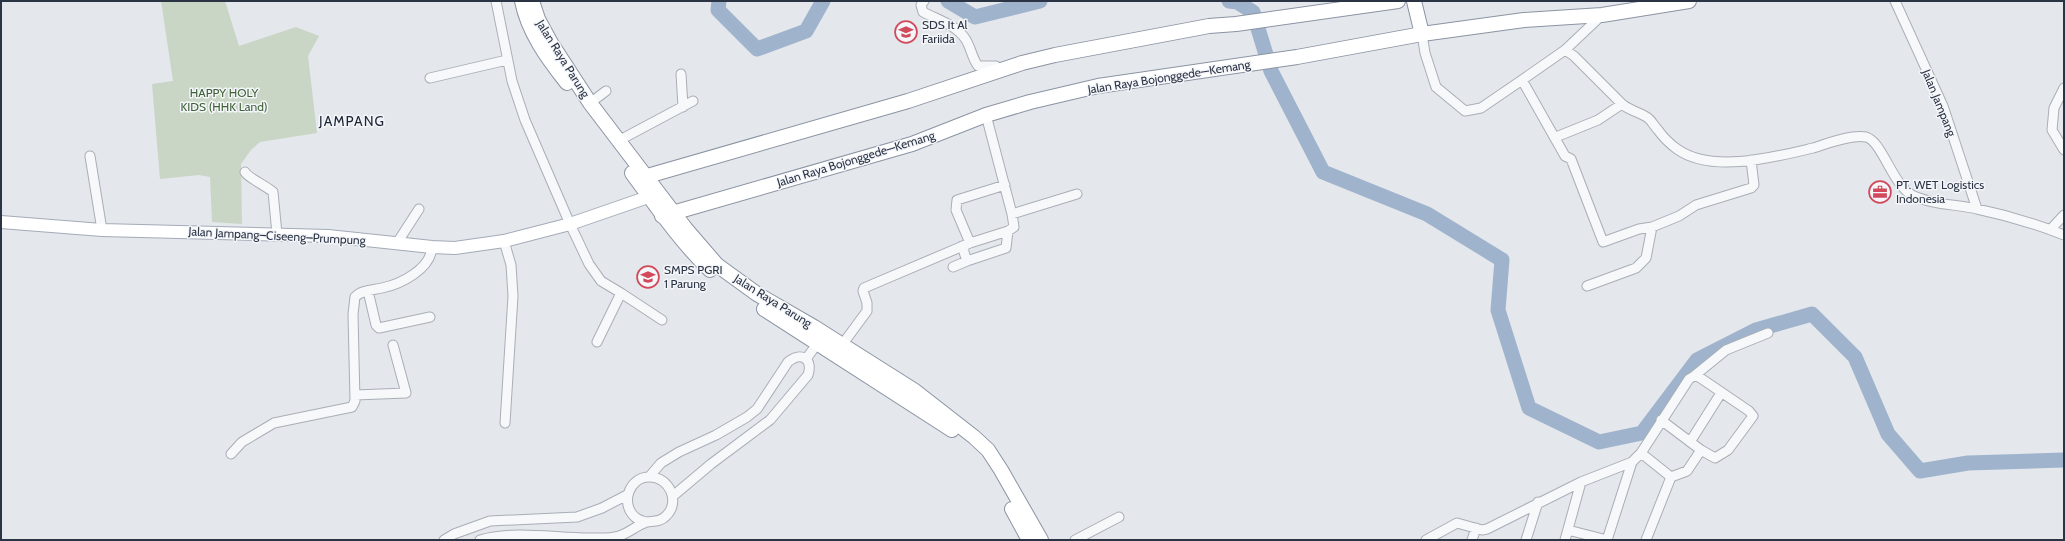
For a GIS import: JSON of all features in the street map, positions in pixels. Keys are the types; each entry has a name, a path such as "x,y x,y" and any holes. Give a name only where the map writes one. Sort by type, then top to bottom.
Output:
{"highway":[{"name":"Jalan Raya Parung","path":"522,1 530,27 545,54 655,195 690,251 729,286 821,338 951,428 970,443 994,476 1030,540"},
{"name":"Jalan Raya Parung","path":"532,1 538,19 551,43 642,178"},
{"path":"642,178 908,101 1022,63 1069,52 1209,26 1236,24 1365,3 1398,1"},
{"path":"1414,1 1422,34"},
{"name":"Jalan Raya Bojonggede—Kemang","path":"668,215 912,144 986,115 1030,102 1098,86 1297,57 1422,34 1524,20 1602,15 1689,1"},
{"name":"Jalan Raya Parung","path":"821,338 842,345 915,392 974,437 988,450 1041,540"}],"main road":[{"name":"Jalan Jampang–Ciseeng–Prumpung","path":"1,222 102,230 328,236 432,247 475,246 504,241 572,223 655,195"}],"street":[{"path":"496,1 507,60 525,120 589,264 601,281 621,292 662,320"},
{"name":"Jalan Jampang","path":"1895,1 1943,106 1977,209"},
{"path":"922,3 923,12 954,27 962,34 978,66 996,66 1000,71"},
{"path":"1422,34 1425,53 1436,87 1465,111 1482,108 1565,50 1602,15"},
{"path":"1565,50 1574,56 1629,110 1648,118 1663,136 1678,149 1693,157 1717,161 1751,160 1785,154 1852,138 1867,137 1876,144 1895,177 1912,194 1941,203 1977,209 2064,235"},
{"path":"430,78 507,60"},
{"path":"681,74 683,107"},
{"path":"1522,80 1556,137 1565,156 1571,159 1603,242 1639,229 1652,227 1679,216 1696,205 1754,187 1755,179 1751,160"},
{"path":"2064,88 2054,108 2052,130 2064,150"},
{"path":"590,103 606,91"},
{"path":"618,141 693,101"},
{"path":"1556,137 1598,120 1622,104"},
{"path":"842,345 867,311 867,303 863,291 864,288 966,244 1008,231 1014,227 1005,185 986,115"},
{"path":"90,156 102,230"},
{"path":"245,172 248,176 255,178 273,192 277,234"},
{"path":"967,261 966,244 956,210 956,200 1005,185"},
{"path":"1012,214 1077,194"},
{"path":"397,243 419,210"},
{"path":"2050,230 2064,215"},
{"path":"1587,286 1636,268 1646,258 1652,227"},
{"path":"953,267 1006,248 1008,231"},
{"path":"504,241 511,265 513,296 505,423"},
{"path":"231,454 242,442 274,423 350,408 354,403 355,395 353,305 358,294 395,284 425,265 428,261 432,247"},
{"path":"368,291 376,325 379,328 430,317"},
{"path":"597,342 621,292"},
{"path":"1426,540 1455,524 1487,529 1580,482 1632,462 1641,453 1689,379 1728,350 1768,333"},
{"path":"804,358 821,338"},
{"path":"355,395 406,394 393,345"},
{"path":"444,540 454,534 490,521 577,517 602,508 627,495 635,482 649,477 661,463 679,452 732,427 757,409 788,362 794,357 804,358 809,362 810,368 808,375 770,420 711,464 673,496"},
{"path":"1661,420 1712,458 1718,457 1728,450 1753,418 1749,411 1720,393 1699,377 1694,376"},
{"path":"1690,442 1720,393"},
{"path":"757,409 770,420"},
{"path":"1646,540 1671,477 1687,471 1701,450"},
{"path":"1641,453 1671,477"},
{"path":"1568,530 1607,540 1632,462"},
{"path":"627,495 628,507 635,517 646,522 657,522 666,516 672,507 673,496 669,486 660,479 649,477"},
{"path":"1565,540 1580,482"},
{"path":"1526,540 1538,502"},
{"path":"1076,540 1118,517"},
{"path":"480,540 501,536 611,538 620,536 646,522"},
{"path":"1472,540 1476,528"}],"green space":[{"name":"HAPPY HOLY KIDS (HHK Land)","path":"161,1 225,1 239,46 296,27 319,36 308,56 317,133 260,142 251,150 241,164 242,224 212,222 210,177 199,175 160,179 152,84 173,81"}],"waterway":[{"path":"719,1 718,10 757,49 806,31 823,1"},
{"path":"948,1 975,17 1040,1"},
{"path":"1229,1 1237,2 1253,12 1271,71 1323,172 1427,214 1502,260 1498,310 1529,408 1599,442 1642,433 1697,360 1756,330 1812,314 1855,357 1888,434 1920,471 1968,463 2064,460"}],"place":[{"name":"SDS It Al Fariida","path":"906,32"},
{"name":"PT. WET Logistics Indonesia","path":"1880,192"},
{"name":"SMPS PGRI 1 Parung","path":"648,277"}],"district":[{"name":"JAMPANG","path":"352,121"}]}
